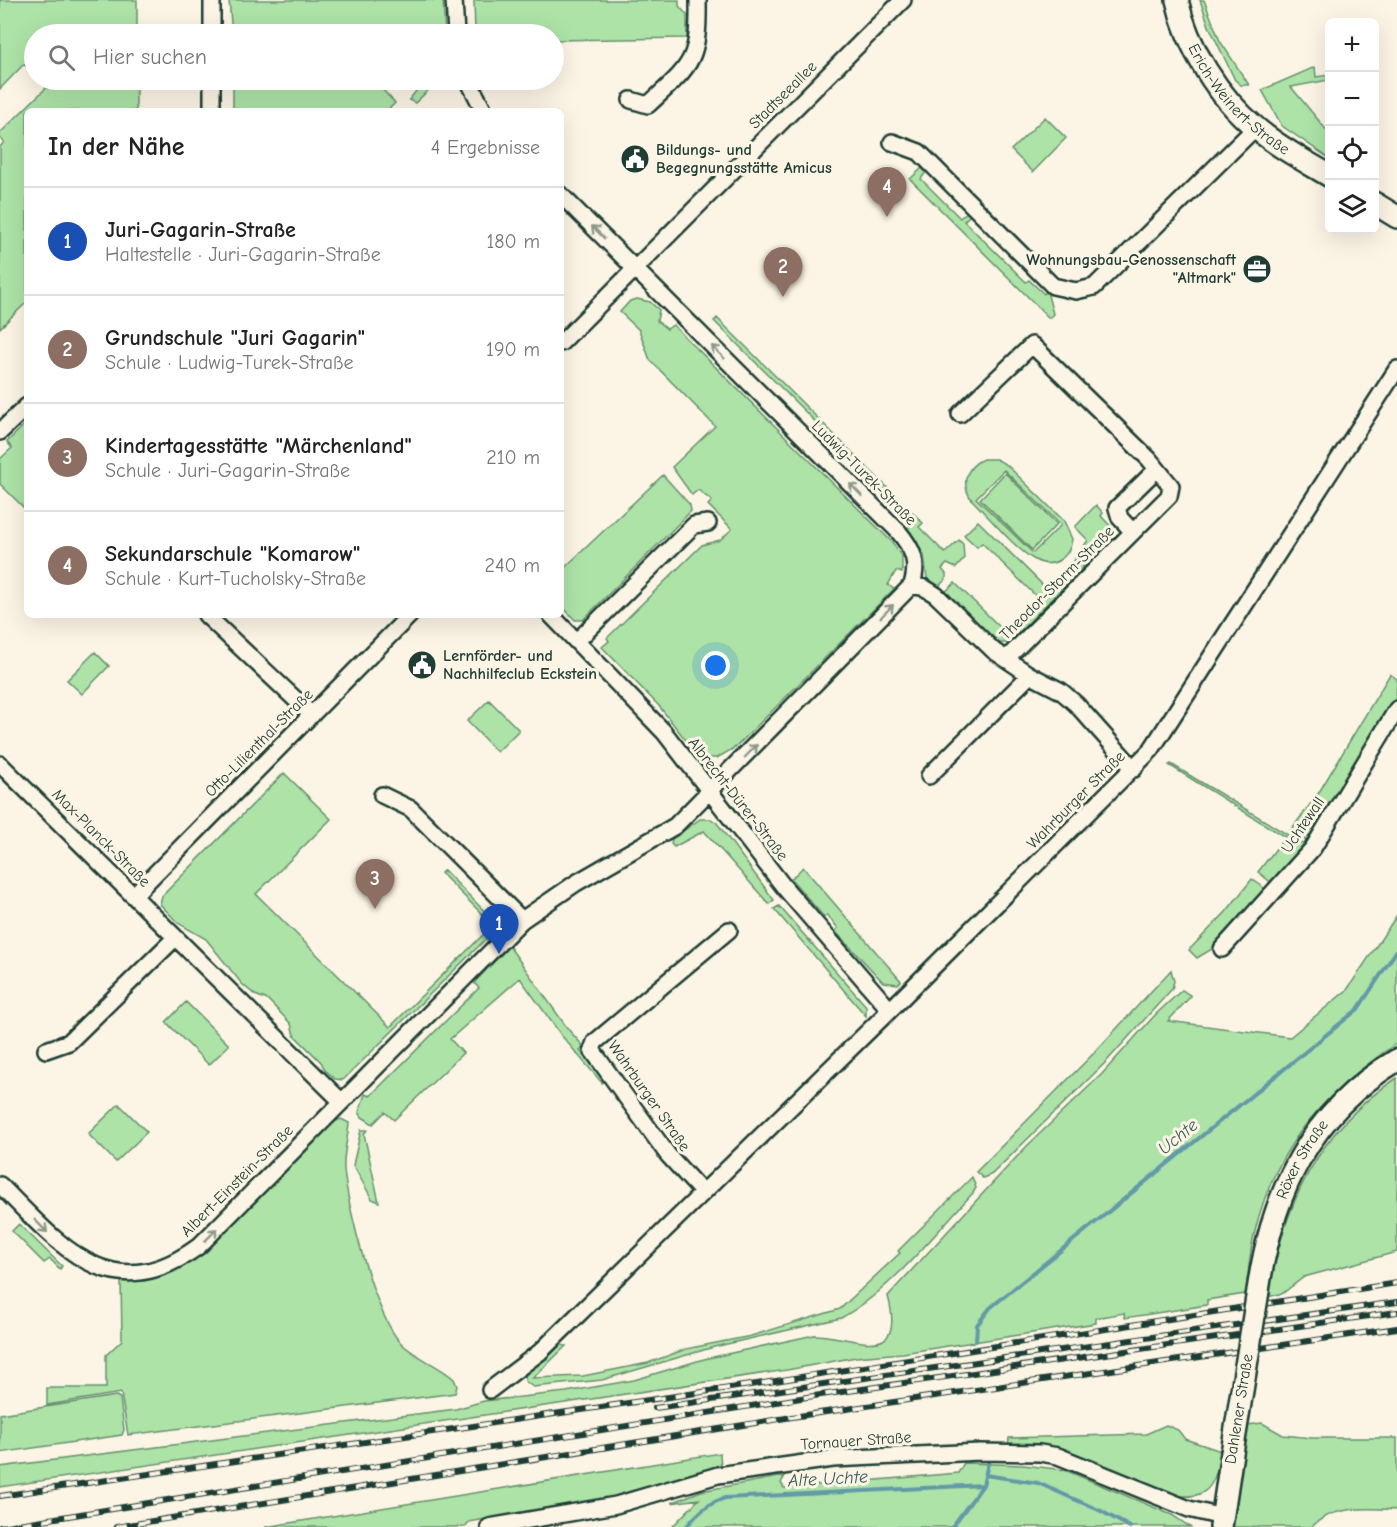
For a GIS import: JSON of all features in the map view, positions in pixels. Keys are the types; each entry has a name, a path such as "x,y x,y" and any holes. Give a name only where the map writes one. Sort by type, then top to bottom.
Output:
{"street":[{"path":"212,0 212,24"},
{"path":"454,0 455,24"},
{"path":"631,100 648,105 691,61 698,40 698,0"},
{"name":"Stadtseeallee","path":"564,340 903,0"},
{"name":"Erich-Weinert-Straße","path":"1177,0 1187,29 1210,73 1229,100 1256,128 1325,173"},
{"path":"212,90 212,108"},
{"path":"473,90 482,108"},
{"path":"892,142 919,152 1053,286 1076,291 1094,287 1102,280 1256,128"},
{"name":"Ludwig-Turek-Straße","path":"564,198 898,531 910,545 916,560 912,585"},
{"path":"1379,206 1397,217"},
{"name":"Theodor-Storm-Straße","path":"960,414 1032,345 1157,469 1169,482 1172,490 1006,659"},
{"name":"Wahrburger Straße","path":"490,1390 540,1352 1134,769 1163,733 1397,369"},
{"path":"0,432 24,409"},
{"name":"Theodor-Storm-Straße","path":"1133,532 1120,518 1118,508 1157,469"},
{"path":"578,641 694,525 708,523"},
{"path":"710,792 912,585 925,588 936,595 1006,659 1054,687 1076,704 1134,769"},
{"path":"209,618 312,715"},
{"name":"Otto-Lilienthal-Straße","path":"134,895 407,618"},
{"name":"Albrecht-Dürer-Straße","path":"554,618 664,732 784,887 890,1010"},
{"path":"929,776 1030,675"},
{"name":"Uchtewall","path":"1222,949 1312,848 1397,709"},
{"name":"Max-Planck-Straße","path":"0,764 340,1101"},
{"name":"Albert-Einstein-Straße","path":"0,1185 75,1257 111,1270 130,1272 163,1268 179,1261 199,1246 340,1101 522,920 576,883 663,834 710,792"},
{"path":"382,795 411,809 522,920"},
{"name":"Wahrburger Straße","path":"702,1192 668,1155 592,1050 595,1042 729,930"},
{"path":"46,1050 69,1042 175,938"},
{"name":"Röxer Straße","path":"1258,1292 1269,1230 1281,1194 1300,1155 1344,1101 1397,1060"},
{"name":"Dahlener Straße","path":"1221,1522 1258,1292"},
{"name":"Tornauer Straße","path":"489,1527 616,1505 718,1475 750,1470 833,1458 980,1452 1040,1453 1058,1456 1221,1522"}],"green space":[{"path":"0,0 137,0 137,24 24,24 24,64 0,89"},
{"path":"229,0 443,0 444,24 231,24"},
{"path":"474,0 679,0 679,6 687,15 687,38 564,40 564,24 475,24"},
{"path":"1200,0 1204,0 1220,41 1249,85 1241,85 1235,80 1209,26"},
{"path":"1315,67 1316,77 1325,76 1325,81 1291,87 1325,128 1325,155 1282,126 1262,90"},
{"path":"44,90 136,90 136,108 26,108"},
{"path":"233,90 383,90 395,103 390,108 233,108"},
{"path":"429,90 415,103 409,100 416,91"},
{"path":"24,110 24,305 0,328 0,147 4,142 0,138 0,133"},
{"path":"1045,117 1066,138 1033,172 1011,150"},
{"path":"922,168 926,172 921,179 960,218 967,212 970,215 964,221 1026,282 1029,280 1044,294 1047,291 1053,314 1049,318 910,179"},
{"path":"637,299 650,302 659,310 657,321 667,329 673,325 892,542 902,557 902,573 896,571 888,585 894,589 736,747 717,758 700,758 659,706 602,647 609,641 607,638 702,545 720,540 732,529 708,505 712,501 698,490 692,495 672,467 715,426 650,360 639,330 620,312 630,301"},
{"path":"717,318 923,523 919,527 945,553 959,540 963,544 964,559 956,568 947,564 942,569 946,574 946,579 938,587 928,586 924,555 907,529 914,520 714,321"},
{"path":"24,425 24,508 0,484 0,459 12,448 7,442"},
{"path":"983,459 996,459 1007,465 1064,521 1072,539 1068,551 1060,560 1042,563 1035,560 1011,541 973,501 967,489 966,477 977,462","holes":["1004,470 1061,525 1033,553 976,498"]},
{"path":"1005,473 1057,524 1032,550 980,499"},
{"path":"663,475 690,505 691,511 583,620 575,620 564,608 564,568"},
{"path":"1096,505 1103,513 1101,516 1115,531 1113,536 1009,643 998,643 945,592 955,583 1006,633 1039,599 982,543 977,547 964,535 978,521 1052,594 1088,540 1075,527"},
{"path":"95,652 109,666 82,694 67,680"},
{"path":"1390,674 1397,679 1396,700 1312,841 1306,841 1290,831 1318,794"},
{"path":"489,700 519,730 497,752 467,721"},
{"path":"1171,764 1303,844 1306,848 1274,885 1258,872 1285,837 1169,765"},
{"path":"284,773 331,819 256,894 390,1027 493,925 441,873 444,870 499,926 343,1080 335,1079 325,1070 321,1062 294,1035 291,1024 268,1000 255,995 242,984 206,939 178,923 160,904 162,896"},
{"path":"700,819 711,819 717,823 774,900 769,904 704,831 674,847 671,844 672,839"},
{"path":"803,867 901,981 898,984 883,982 835,931 838,928 827,915 824,917 791,879"},
{"path":"1252,879 1268,891 1217,946 1197,958 1189,950 1226,912"},
{"path":"779,906 866,1006 866,1016 774,909"},
{"path":"1397,915 1397,1043 1347,1082 1325,1103 1289,1149 1263,1204 1252,1242 1245,1294 1207,1300 1207,1305 1125,1318 1124,1313 1096,1318 1096,1323 903,1353 856,1357 787,1370 0,1487 0,1467 456,1409 484,1401 566,1392 634,1380 704,1359 814,1335 860,1342 883,1340 890,1332 892,1318 888,1296 1027,1146 1102,1074 1156,1014 1182,990 1191,996 1168,1021 1290,1037 1347,990"},
{"path":"509,946 568,1029 584,1047 580,1051 606,1079 602,1083 561,1035 520,978 450,1039 463,1053 394,1120 385,1112 373,1124 362,1117 359,1112 365,1094 370,1096 479,988 474,983"},
{"path":"1171,970 1174,981 1172,989 1106,1062 992,1174 983,1178 976,1172 1094,1053"},
{"path":"186,1002 229,1045 209,1065 166,1022"},
{"path":"1397,1078 1397,1252 1304,1277 1283,1293 1268,1297 1284,1231 1308,1172 1345,1121"},
{"path":"119,1104 147,1132 116,1162 88,1134"},
{"path":"341,1119 349,1123 344,1163 346,1186 356,1233 372,1286 391,1329 401,1343 454,1379 457,1386 455,1393 128,1435 121,1393 47,1405 47,1388 106,1388 106,1355 122,1340 121,1280 151,1278 188,1263 327,1125"},
{"path":"361,1130 367,1130 364,1134 379,1202 372,1199 353,1165"},
{"path":"972,1177 976,1188 973,1193 927,1243 877,1293 841,1318 714,1347 602,1380 533,1387 525,1381 526,1370 556,1344 566,1346 533,1378 583,1376 648,1363 686,1349 751,1336 840,1309 900,1253 898,1251"},
{"path":"19,1224 62,1266 60,1269 50,1259 44,1263 12,1231"},
{"path":"116,1396 120,1398 124,1430 122,1435 0,1453 0,1414"},
{"path":"1262,1423 1283,1435 1312,1438 1397,1438 1397,1510 1340,1511 1320,1520 1312,1527 1232,1527 1248,1425"},
{"path":"1166,1425 1178,1430 1185,1439 1221,1451 1212,1483 1200,1494 1179,1496 1165,1494 1008,1446 1009,1438 1146,1434"},
{"path":"720,1453 721,1469 638,1494 561,1510 559,1506 523,1512 521,1517 510,1519 503,1516 469,1522 465,1527 265,1527"},
{"path":"964,1463 1023,1465 1065,1470 1172,1515 1190,1527 672,1527 699,1499 671,1503 701,1491 785,1476 781,1483 784,1488 958,1473"}],"waterway":[{"name":"Uchte","path":"976,1341 977,1325 990,1308 1358,1009 1397,950"},
{"name":"Uchte","path":"952,1527 983,1485 990,1455"},
{"path":"985,1475 1038,1483 1101,1511 1130,1527"},
{"name":"Alte Uchte","path":"686,1527 703,1510 725,1498 983,1485"}],"railway":[{"path":"0,1496 750,1385 1397,1283"},
{"path":"655,1408 1397,1302"},
{"path":"0,1527 807,1397 1397,1312"},
{"path":"116,1527 792,1417 1397,1328"}],"place":[{"name":"Bildungs- und Begegnungsstätte Amicus","path":"635,159"},
{"name":"Sekundarschule \"Komarow\"","path":"887,217"},
{"name":"Wohnungsbau-Genossenschaft \"Altmark\"","path":"1257,269"},
{"name":"Grundschule \"Juri Gagarin\"","path":"783,297"},
{"name":"Lernförder- und Nachhilfeclub Eckstein","path":"422,665"},
{"name":"Kindertagesstätte \"Märchenland\"","path":"375,909"},
{"name":"Juri-Gagarin-Straße","path":"499,954"}]}
